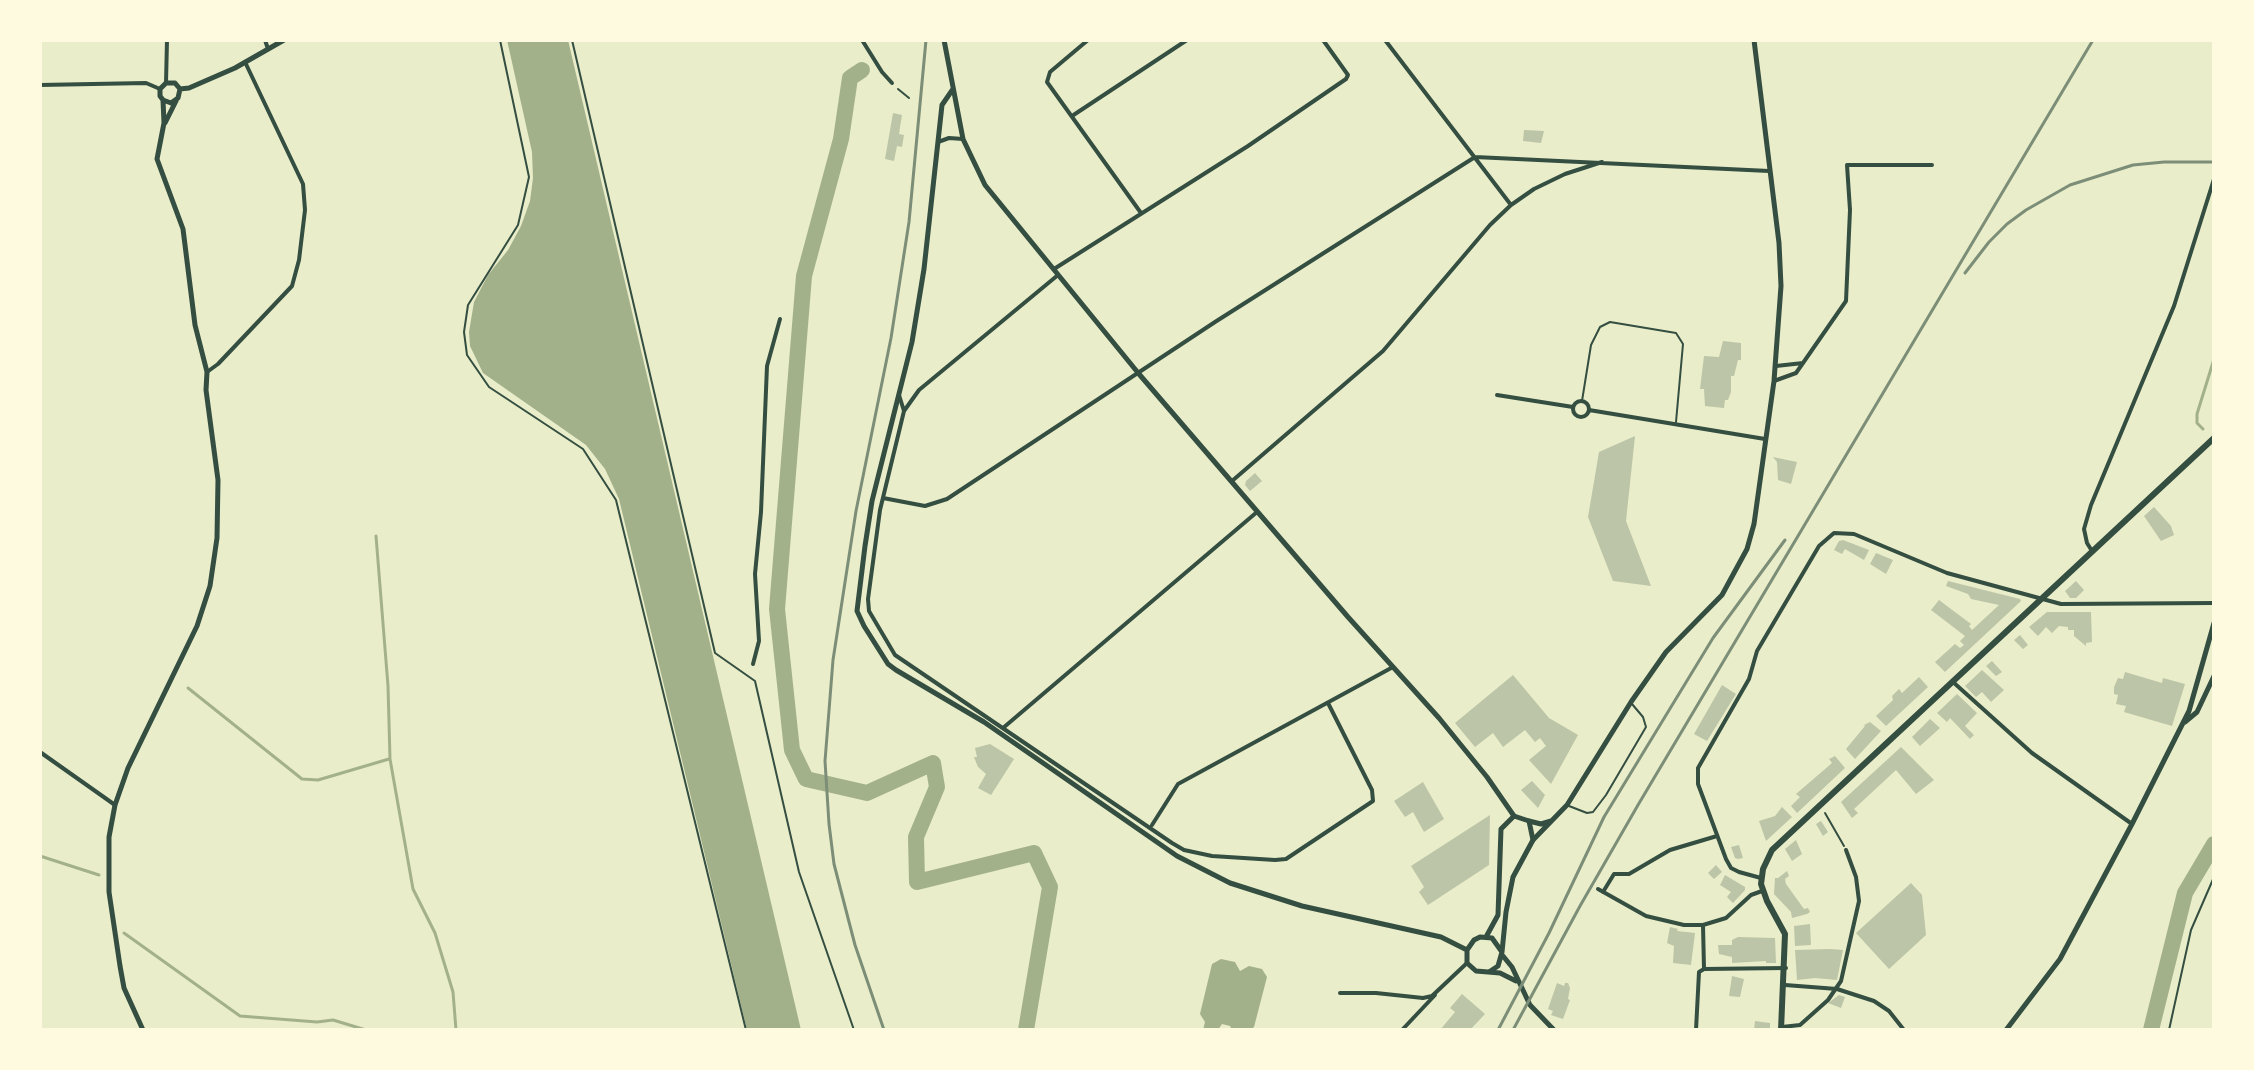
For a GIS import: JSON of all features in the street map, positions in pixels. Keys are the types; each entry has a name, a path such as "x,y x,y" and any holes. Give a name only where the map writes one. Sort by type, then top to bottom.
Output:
{"main road":[{"path":"1782,1029 1785,934 1762,891 1761,878 1772,850 2214,438"}],"street":[{"path":"160,89 166,83 167,40"},
{"path":"265,40 268,49"},
{"path":"180,89 189,88 245,62 284,40"},
{"path":"862,40 892,83"},
{"path":"944,40 963,139 985,185 1139,374 1487,777 1514,816 1541,824 1552,821"},
{"path":"1088,40 1050,72 1047,82 1141,213"},
{"path":"1072,116 1187,40"},
{"path":"1323,40 1348,75 1346,79 1056,272 919,390 904,411 883,498 868,599 869,611 895,655 1184,850 1212,856 1286,859 1369,805 1374,796 1372,790 1328,703"},
{"path":"1385,40 1511,205"},
{"path":"1489,972 1498,966 1502,954 1513,877 1533,840 1567,805 1666,652 1722,595 1747,549 1754,524 1776,366 1781,265 1754,40"},
{"path":"207,372 292,286 299,260 305,210 303,184 245,62"},
{"path":"40,85 146,83 160,89"},
{"path":"164,123 180,95 175,83 166,83"},
{"path":"143,1030 124,988 109,892 109,837 115,805 128,768 190,645 210,586 215,561 218,480 206,390 207,372 195,325 183,229 157,159 164,123 160,89"},
{"path":"953,89 942,105 920,298 872,501 857,611 864,626 888,664 896,670 984,722 1177,856 1230,883 1288,902 1441,937 1467,950"},
{"path":"163,100 168,103 176,101"},
{"path":"938,142 949,138 963,139"},
{"path":"883,498 925,506 947,499 1253,297 1475,157 1769,171"},
{"path":"1232,481 1383,351 1490,225 1511,205 1555,179 1602,162"},
{"path":"1774,381 1796,373 1846,301 1850,210 1847,165 1932,165"},
{"path":"2092,551 2084,529 2091,505 2174,306 2214,179"},
{"path":"753,664 759,641 755,574 761,512 767,366 780,319"},
{"path":"1776,366 1803,363"},
{"path":"899,394 904,411"},
{"path":"1497,395 1573,407 1582,401 1588,404 1589,410 1587,415 1581,417 1576,415 1573,407"},
{"path":"1589,410 1765,439"},
{"path":"1003,728 1257,511"},
{"path":"1761,878 1731,868 1698,784 1698,768 1749,679 1757,651 1819,546 1834,533 1854,534 1947,573 2061,604 2214,603"},
{"path":"2006,1030 2060,959 2132,824 2189,711 2214,623"},
{"path":"1151,826 1178,784 1393,667"},
{"path":"2181,725 2197,712 2214,676"},
{"path":"1953,682 2032,753 2132,824"},
{"path":"2193,694 2206,697"},
{"path":"40,752 115,805"},
{"path":"1486,937 1498,915 1501,829 1514,816"},
{"path":"1529,821 1533,840"},
{"path":"1603,892 1614,874 1629,874 1670,850 1717,836"},
{"path":"1172,843 1177,856"},
{"path":"1782,1029 1800,1025 1837,989 1841,981 1859,901 1856,877 1846,850"},
{"path":"1598,889 1646,916 1684,925 1703,925 1726,918 1751,895 1762,891"},
{"path":"1703,925 1704,969"},
{"path":"1402,1030 1467,963 1467,950 1474,940 1486,937 1496,942 1530,1005 1554,1030"},
{"path":"1467,963 1476,971 1516,981"},
{"path":"1696,1030 1699,972 1704,969 1786,968"},
{"path":"1785,985 1837,989 1878,1003 1904,1030"},
{"path":"1340,993 1423,998 1432,996 1442,988"}],"lane":[{"path":"572,40 715,653 755,681 799,872 854,1030"},
{"path":"1582,401 1591,345 1600,327 1610,322 1676,333 1683,344 1676,424"},
{"path":"1567,805 1587,813 1593,812 1606,795 1646,727 1643,717 1631,702"}],"path":[{"path":"500,40 529,177 518,225 468,305 464,332 467,355 489,387 583,449 616,500 746,1030"},
{"path":"892,83 909,98"},
{"path":"1821,805 1846,850"},
{"path":"2169,1030 2191,930 2214,877"}],"shaded area":[{"path":"507,40 568,40 801,1030 747,1030 619,499 605,469 586,445 483,373 470,346 474,302 521,226 530,201 533,178 532,152"},
{"path":"1221,959 1235,962 1240,971 1249,966 1262,969 1267,977 1254,1027 1250,1030 1232,1030 1230,1026 1222,1024 1218,1030 1203,1030 1205,1022 1200,1014 1212,964"}],"building":[{"path":"893,113 902,115 899,134 904,135 902,147 897,146 894,161 885,159"},
{"path":"1524,130 1544,131 1541,143 1523,141"},
{"path":"1723,341 1741,343 1741,360 1738,360 1734,376 1731,376 1731,392 1724,408 1705,406 1704,389 1700,389 1704,356 1719,357"},
{"path":"1635,436 1626,521 1651,586 1613,581 1588,517 1599,452"},
{"path":"1773,457 1797,462 1791,484 1778,480 1777,462"},
{"path":"1255,473 1262,481 1250,491 1245,485 1246,481"},
{"path":"2154,507 2171,526 2174,535 2161,541 2144,516"},
{"path":"1843,540 1869,550 1864,560 1845,549 1842,554 1834,550"},
{"path":"1876,553 1893,560 1886,574 1870,564"},
{"path":"1948,581 2021,601 1945,672 1935,662 1955,644 1960,648 1964,645 1960,641 1965,636 1931,610 1939,600 1971,624 1972,630 1999,605 1971,599 1968,594 1946,586"},
{"path":"2076,581 2084,590 2076,598 2070,598 2065,591"},
{"path":"2047,612 2091,612 2092,642 2086,643 2086,646 2074,636 2074,630 2059,626 2052,633 2046,627 2038,636 2029,627"},
{"path":"2020,635 2028,645 2023,649 2014,640"},
{"path":"1992,661 2002,672 1996,676 1986,666"},
{"path":"1982,670 2004,690 1991,702 1982,692 1976,697 1965,686"},
{"path":"2125,672 2162,683 2163,678 2185,684 2172,726 2124,712 2126,706 2116,704 2118,695 2114,694 2114,687 2118,678 2123,679"},
{"path":"1513,675 1549,718 1578,735 1551,784 1529,760 1546,746 1540,738 1535,742 1525,730 1503,747 1493,733 1475,747 1455,723"},
{"path":"1919,677 1928,687 1886,726 1876,716 1893,700 1892,696 1899,689 1902,693"},
{"path":"1722,685 1736,694 1707,741 1694,734"},
{"path":"1957,694 1977,713 1965,726 1974,735 1970,739 1950,718 1947,722 1937,713"},
{"path":"1930,719 1940,728 1920,746 1912,737"},
{"path":"1870,722 1881,731 1855,759 1846,749 1864,725"},
{"path":"990,744 1014,759 991,795 978,788 986,774 978,767 974,757 977,757 975,748"},
{"path":"1901,747 1934,780 1916,794 1896,770 1854,809 1858,813 1852,818 1841,802"},
{"path":"1835,756 1845,768 1797,813 1791,806 1800,797 1796,794 1832,763 1829,759"},
{"path":"1532,781 1545,795 1538,808 1521,790"},
{"path":"1423,782 1444,819 1424,832 1413,812 1405,817 1394,801"},
{"path":"1782,807 1792,817 1766,841 1759,821 1775,816"},
{"path":"1490,815 1489,865 1428,905 1419,892 1424,887 1411,866"},
{"path":"1821,821 1828,832 1823,836 1816,824"},
{"path":"1796,840 1802,854 1792,861 1785,849"},
{"path":"1739,845 1743,858 1738,859 1731,847"},
{"path":"1716,865 1722,872 1714,879 1708,873"},
{"path":"1787,871 1786,884 1804,909 1808,908 1810,912 1807,914 1792,918 1791,912 1774,894 1775,878"},
{"path":"1725,875 1745,887 1733,903 1727,897 1731,892 1720,885"},
{"path":"1911,883 1922,895 1926,935 1889,969 1856,933"},
{"path":"1810,924 1811,945 1795,946 1794,926"},
{"path":"1670,927 1695,933 1691,965 1673,963 1674,946 1667,943"},
{"path":"1738,937 1775,938 1776,963 1732,963 1732,957 1719,954 1718,945 1732,945 1732,940"},
{"path":"1795,950 1843,950 1837,980 1797,980"},
{"path":"1732,976 1744,979 1740,997 1729,996"},
{"path":"1557,983 1564,986 1568,983 1570,988 1570,1000 1563,1019 1551,1015 1553,1011 1548,1009"},
{"path":"1462,994 1485,1014 1470,1030 1440,1030 1455,1012 1450,1008"},
{"path":"1839,995 1845,997 1841,1008 1828,1003"},
{"path":"1755,1021 1770,1023 1770,1030 1754,1030"}],"waterway":[{"path":"862,70 850,78 841,139 804,276 777,609 792,750 806,779 867,793 933,763 937,787 916,837 917,882 1034,853 1050,887 1026,1030"},
{"path":"2203,429 2197,423 2197,414 2214,359"},
{"path":"376,536 388,686 390,759 413,889 435,933 453,992 456,1030"},
{"path":"188,688 302,779 318,780 389,759"},
{"path":"2151,1030 2185,893 2214,844"},
{"path":"40,856 99,875"},
{"path":"124,933 240,1016 317,1022 333,1020 366,1030"}],"railway":[{"path":"884,1030 855,945 834,864 825,761 833,660 856,511 891,338 909,222 926,40"},
{"path":"1513,1030 1638,805 2093,40"},
{"path":"1965,273 2007,224 2070,185 2133,165 2214,162"},
{"path":"1498,1030 1549,933 1604,817 1713,638 1785,540"}]}
